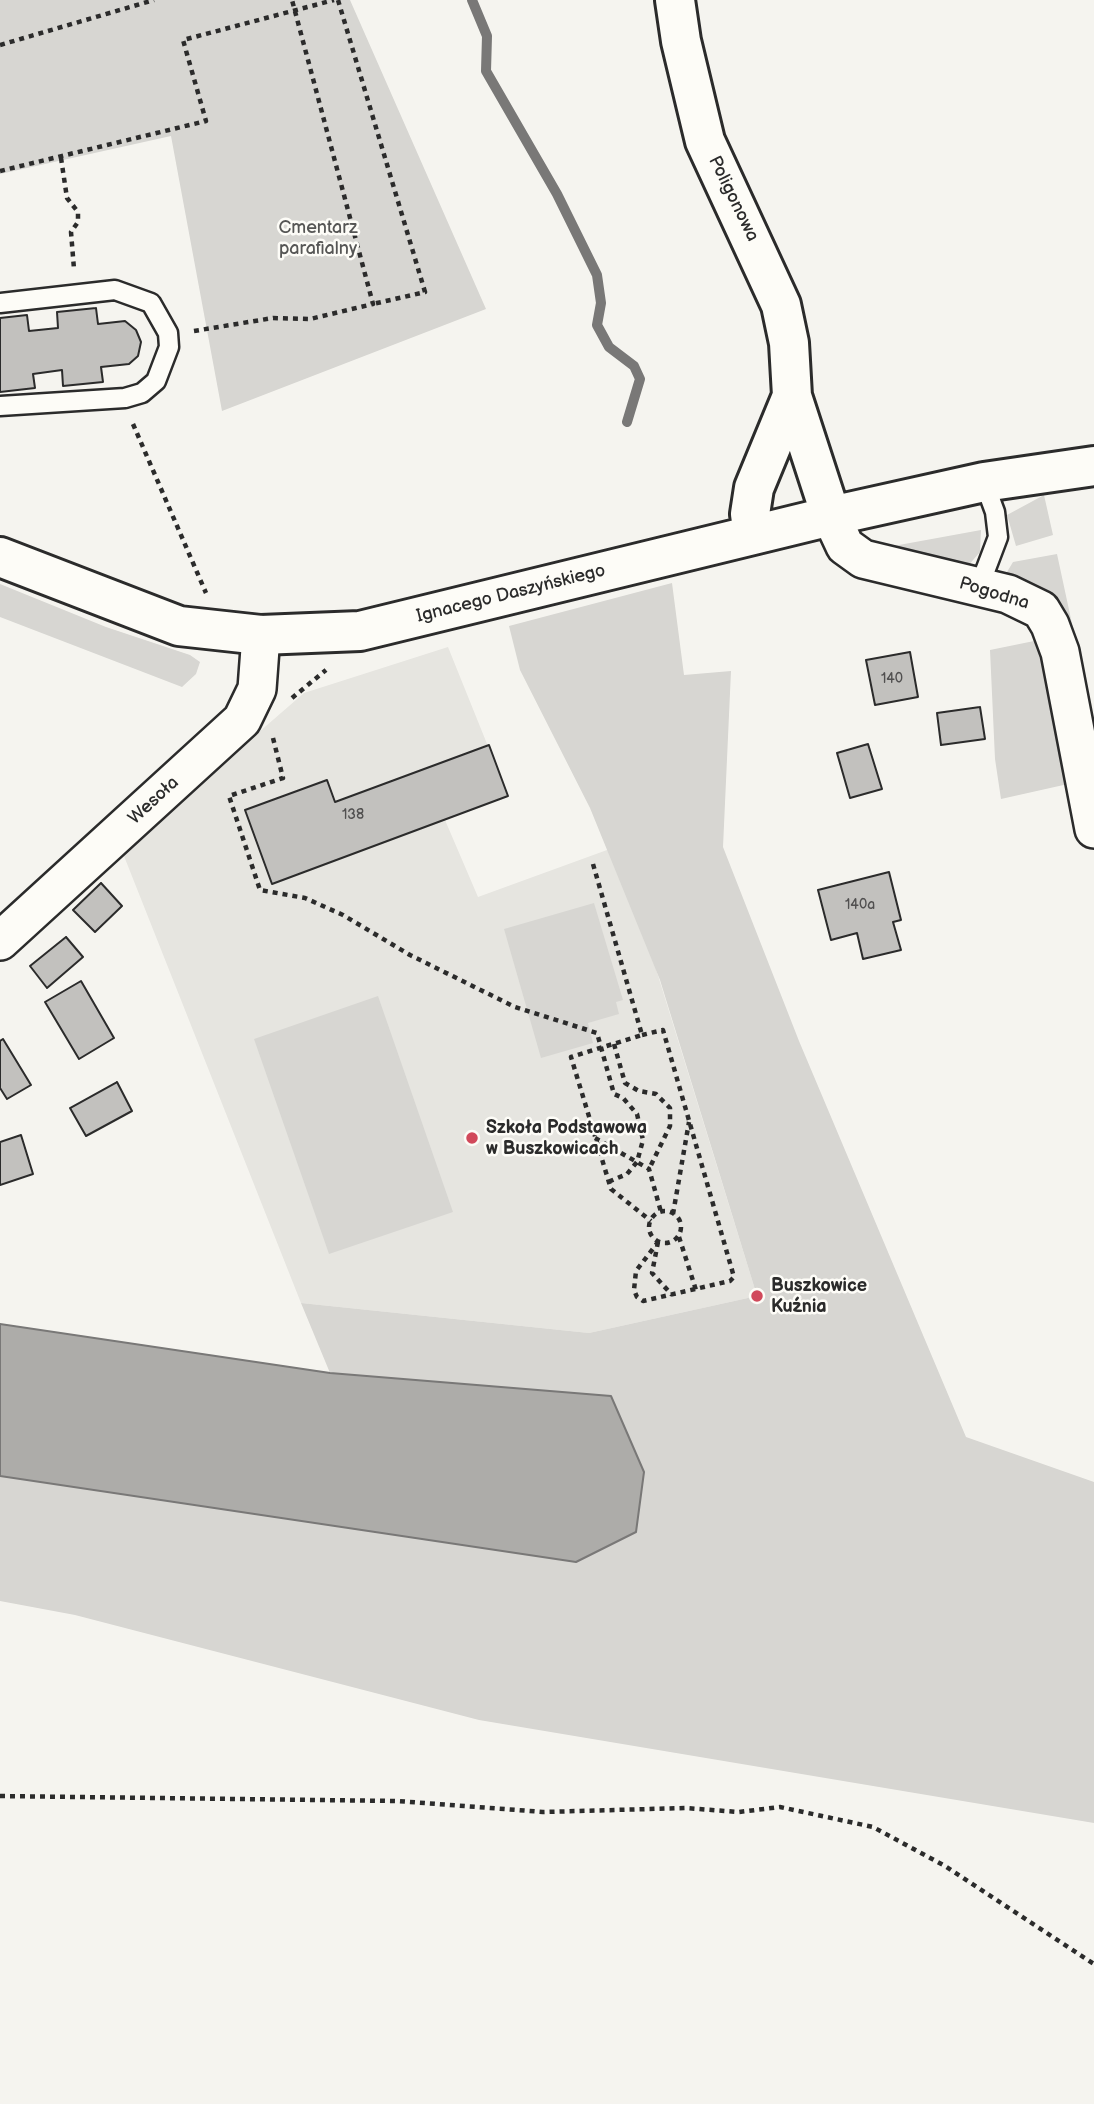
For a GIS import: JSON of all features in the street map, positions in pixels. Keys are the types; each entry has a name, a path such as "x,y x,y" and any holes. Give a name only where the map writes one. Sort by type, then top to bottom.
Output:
{"street":[{"name":"Poligonowa","path":"675,0 681,41 705,141 765,265 781,305 789,343 792,396 831,516"},
{"name":"Poligonowa","path":"753,535 750,514 754,488 792,396"},
{"name":"Ignacego Daszyńskiego","path":"0,557 179,626 261,635 360,632 831,516 984,482 1094,466"},
{"name":"Pogodna","path":"831,516 845,546 863,559 979,587 1026,601 1041,610 1051,625 1060,652 1094,829"},
{"name":"Wesoła","path":"0,941 243,720 257,689 261,635"}],"lane":[{"path":"0,303 116,290 142,298 159,314 169,335 169,347 156,381 142,393 130,397 0,406"},
{"path":"979,587 998,537 995,512 984,482"}],"path":[{"path":"0,45 154,0"},
{"path":"292,0 373,304"},
{"path":"0,171 206,121 183,40 336,0 425,292 310,319 273,318 169,335"},
{"path":"61,158 67,198 78,212 78,222 71,232 76,294"},
{"path":"130,397 134,430 215,614 214,630"},
{"path":"288,701 327,668"},
{"path":"271,730 283,778 229,796 260,890 305,898 343,915 410,955 515,1007 597,1032 614,1094 631,1105 641,1127 641,1153 637,1162 628,1174 608,1182"},
{"path":"593,864 642,1035"},
{"path":"651,1220 611,1189 571,1057 663,1030 734,1272 730,1282 643,1301 637,1297 634,1290 639,1264 658,1241"},
{"path":"614,1044 625,1083 639,1091 656,1094 670,1108 670,1126 649,1169 661,1212"},
{"path":"673,1214 689,1120"},
{"path":"595,1138 649,1169"},
{"path":"673,1296 653,1273 658,1241 650,1230 651,1220 661,1212 673,1214 680,1221 678,1236 696,1290"},
{"path":"658,1241 672,1242 678,1236"},
{"path":"0,1796 398,1801 543,1812 685,1808 739,1812 780,1807 873,1827 944,1867 1094,1964"}],"shaded area":[{"name":"Szkoła Podstawowa w Buszkowicach","path":"448,647 508,796 445,820 478,897 618,846 757,1296 589,1333 301,1303 122,851 304,693"},
{"path":"0,1324 330,1373 611,1396 644,1472 636,1532 576,1562 0,1476"}],"green space":[{"name":"Cmentarz parafialny","path":"0,0 350,0 486,309 222,411 171,136 0,174"},
{"path":"1044,495 1053,535 1016,546 1007,515"},
{"path":"981,530 980,552 967,567 877,549"},
{"path":"1057,554 1074,633 1064,634 1004,577 1013,562"},
{"path":"672,583 684,675 731,671 723,847 799,1041 966,1437 1094,1482 1094,1823 479,1720 75,1615 0,1601 0,1476 487,1549 611,1396 330,1373 301,1303 589,1333 757,1296 660,980 590,808 520,670 509,626"},
{"path":"0,584 106,627 190,655 200,662 196,674 182,687 0,617"},
{"path":"1039,640 1068,784 1001,799 995,759 990,650"},
{"path":"594,903 623,1000 616,1002 619,1014 588,1023 593,1043 541,1058 504,929"},
{"path":"378,996 453,1212 329,1254 254,1039"}],"building":[{"path":"96,308 98,324 125,321 136,330 141,342 138,356 129,364 101,367 103,382 63,386 62,370 33,374 35,388 0,392 0,318 27,315 29,331 58,328 57,312"},
{"path":"910,652 918,697 875,705 866,660"},
{"path":"980,707 985,739 941,745 937,713"},
{"path":"868,744 882,789 850,798 837,753"},
{"path":"489,745 508,796 272,884 245,810 327,780 335,802"},
{"path":"889,872 901,920 893,922 901,950 863,959 857,933 831,940 818,890"},
{"path":"101,883 122,906 95,932 73,910"},
{"path":"66,937 83,957 47,988 30,966"},
{"path":"81,981 114,1038 79,1059 45,1002"},
{"path":"3,1039 31,1085 7,1099 0,1088 0,1041"},
{"path":"117,1082 132,1111 86,1136 70,1108"},
{"path":"21,1135 33,1174 0,1185 0,1142"}],"waterway":[{"path":"472,0 487,36 486,71 557,194 597,275 601,303 597,325 609,347 634,366 640,379 627,422"}],"place":[{"name":"Szkoła Podstawowa w Buszkowicach","path":"472,1138"},
{"name":"Buszkowice Kuźnia","path":"757,1296"}]}
